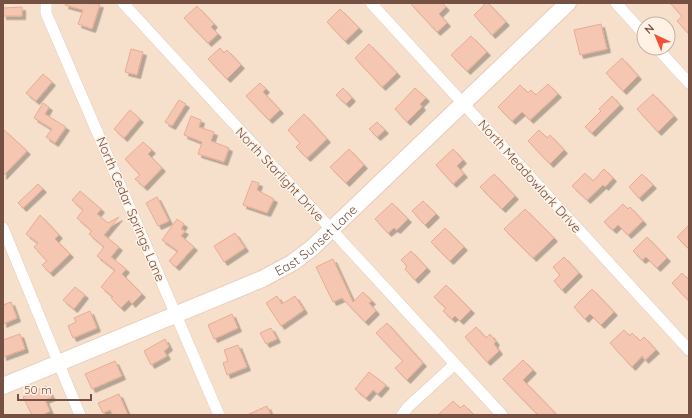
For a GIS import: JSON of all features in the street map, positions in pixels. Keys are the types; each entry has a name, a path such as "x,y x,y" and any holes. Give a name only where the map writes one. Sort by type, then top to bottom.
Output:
{"street":[{"name":"North Cedar Springs Lane","path":"46,3 46,13 177,314 219,415"},
{"name":"North Starlight Drive","path":"123,3 502,415"},
{"name":"North Meadowlark Drive","path":"371,3 689,350"},
{"name":"East Sunset Lane","path":"3,386 262,279 302,256 332,230 568,3"},
{"path":"616,3 636,25"},
{"path":"664,56 689,83"},
{"path":"3,228 80,415"},
{"path":"402,415 408,407 455,364"}],"shaded area":[{"path":"3,3 689,3 689,415 3,415"}],"building":[{"path":"66,3 100,4 92,29 78,24 83,10 65,5"},
{"path":"410,3 442,3 446,7 439,14 447,23 437,32"},
{"path":"486,3 488,3 506,22 492,35 474,15"},
{"path":"670,3 689,3 689,34 677,21 682,16"},
{"path":"197,6 214,24 211,27 218,34 208,43 184,18"},
{"path":"22,7 22,16 3,16 3,8"},
{"path":"340,9 359,28 345,41 327,22"},
{"path":"601,24 607,49 580,55 574,30"},
{"path":"471,36 487,52 467,71 451,55"},
{"path":"369,44 397,73 382,87 355,58"},
{"path":"220,48 224,53 227,50 241,65 227,79 208,59"},
{"path":"131,49 143,52 137,75 125,72"},
{"path":"622,58 638,76 623,91 606,73"},
{"path":"43,74 52,82 36,101 26,93"},
{"path":"260,83 266,89 263,92 280,110 269,120 246,96"},
{"path":"548,84 558,94 530,120 522,112 512,121 498,107 520,85 528,93 531,90 536,95"},
{"path":"343,88 352,98 346,104 336,95"},
{"path":"415,88 426,98 420,104 422,107 407,122 395,109"},
{"path":"653,94 674,116 658,132 637,109"},
{"path":"612,96 620,105 592,133 585,127 601,111 599,109"},
{"path":"179,100 186,104 172,126 165,122"},
{"path":"43,103 49,107 45,114 66,127 55,143 46,137 52,129 34,118"},
{"path":"130,110 140,119 124,138 114,129"},
{"path":"304,114 327,139 307,158 296,147 300,143 288,130"},
{"path":"191,116 201,120 199,127 214,132 211,141 229,148 224,162 198,154 202,142 184,135"},
{"path":"377,122 385,130 377,137 369,129"},
{"path":"3,129 27,151 3,176"},
{"path":"539,130 547,138 550,135 564,150 550,164 528,141"},
{"path":"143,142 152,150 148,154 162,168 144,187 135,179 140,175 125,159"},
{"path":"349,149 364,165 346,183 330,167"},
{"path":"453,149 463,160 457,166 464,174 453,184 436,165"},
{"path":"604,169 613,178 605,187 603,185 587,200 572,186 585,173 593,181"},
{"path":"494,174 515,196 502,209 480,187"},
{"path":"642,174 653,185 639,198 629,187"},
{"path":"252,181 259,183 257,190 274,199 267,213 243,205"},
{"path":"38,184 43,189 23,208 18,203"},
{"path":"80,191 101,209 97,214 108,223 119,217 104,235 119,247 111,257 126,269 122,274 142,294 132,304 129,300 121,308 111,298 113,297 101,287 115,270 97,256 104,247 89,234 92,231 77,218 83,210 72,200"},
{"path":"157,197 169,221 158,226 146,203"},
{"path":"423,201 436,214 425,225 412,211"},
{"path":"392,203 408,219 397,230 394,228 388,233 375,219"},
{"path":"623,204 628,209 630,207 643,221 628,235 618,225 613,230 604,222"},
{"path":"525,209 554,238 533,258 504,229"},
{"path":"40,215 59,235 55,239 70,254 50,273 42,265 47,261 34,247 38,243 26,234"},
{"path":"177,219 184,224 181,229 185,231 181,236 194,247 176,267 169,261 178,251 162,240"},
{"path":"689,225 689,249 677,237"},
{"path":"445,228 464,247 450,261 431,242"},
{"path":"235,233 245,248 224,262 214,246"},
{"path":"647,237 667,258 657,268 646,257 642,260 633,251"},
{"path":"411,251 427,268 415,280 405,269 407,266 401,260"},
{"path":"564,257 579,273 562,290 554,281 560,275 553,267"},
{"path":"333,259 353,302 363,292 372,301 369,303 376,311 365,322 342,298 333,302 316,267"},
{"path":"682,273 689,280 689,301 672,283"},
{"path":"446,285 471,310 460,321 455,316 452,319 443,311 446,308 434,297"},
{"path":"75,287 85,295 74,309 63,300"},
{"path":"592,289 614,312 601,325 590,314 585,319 574,307"},
{"path":"277,296 282,304 295,296 304,310 281,326 266,303"},
{"path":"11,302 17,318 3,324 3,305"},
{"path":"90,311 97,328 73,338 68,326 76,322 74,318"},
{"path":"232,314 238,328 214,339 208,325"},
{"path":"387,323 423,363 407,380 395,368 403,361 376,333"},
{"path":"476,327 486,338 490,334 496,342 494,344 499,351 487,362 465,337"},
{"path":"271,328 277,339 266,344 260,333"},
{"path":"624,330 630,336 632,333 640,341 644,337 656,350 645,360 642,356 632,367 610,343"},
{"path":"20,334 25,349 3,357 3,340"},
{"path":"165,339 169,347 164,351 167,356 151,365 144,351"},
{"path":"238,345 247,367 227,375 223,363 228,361 224,350"},
{"path":"523,360 533,370 523,380 557,415 538,415 503,379"},
{"path":"115,361 122,376 92,389 85,374"},
{"path":"369,372 386,385 378,394 373,390 366,398 355,389"},
{"path":"46,386 52,397 45,400 50,411 43,415 32,415 23,397"},
{"path":"119,394 128,415 113,415 110,410 103,413 98,403"},
{"path":"453,401 460,408 464,405 474,415 438,415"},
{"path":"267,406 271,415 247,415"}]}
